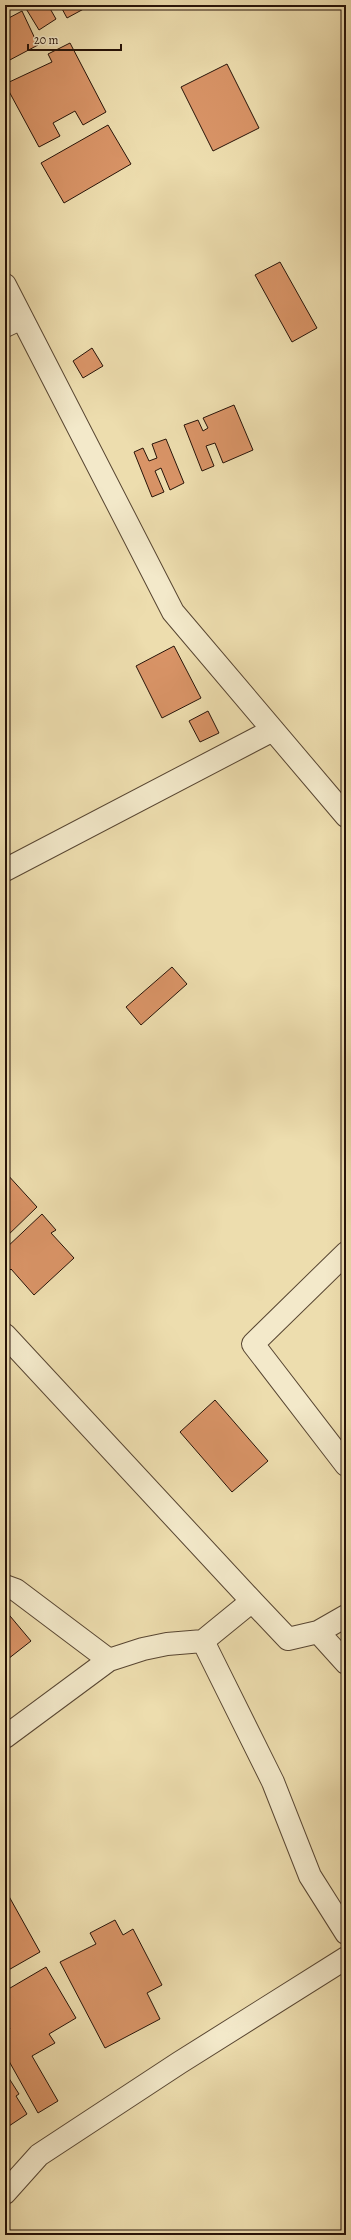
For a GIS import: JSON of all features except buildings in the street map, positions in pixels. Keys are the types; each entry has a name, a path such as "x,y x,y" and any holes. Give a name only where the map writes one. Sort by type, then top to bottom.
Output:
{"street":[{"path":"5,285 13,322 173,612 346,816"},
{"path":"5,870 273,730"},
{"path":"346,1253 253,1344 346,1465"},
{"path":"5,1335 288,1639 318,1632 346,1616"},
{"path":"5,1586 16,1590 110,1660"},
{"path":"5,1737 110,1660 144,1649 167,1644 203,1641 252,1601"},
{"path":"318,1632 346,1663"},
{"path":"203,1641 273,1782 310,1876 324,1902 346,1933"},
{"path":"5,2193 39,2155 179,2063 346,1958"}]}
